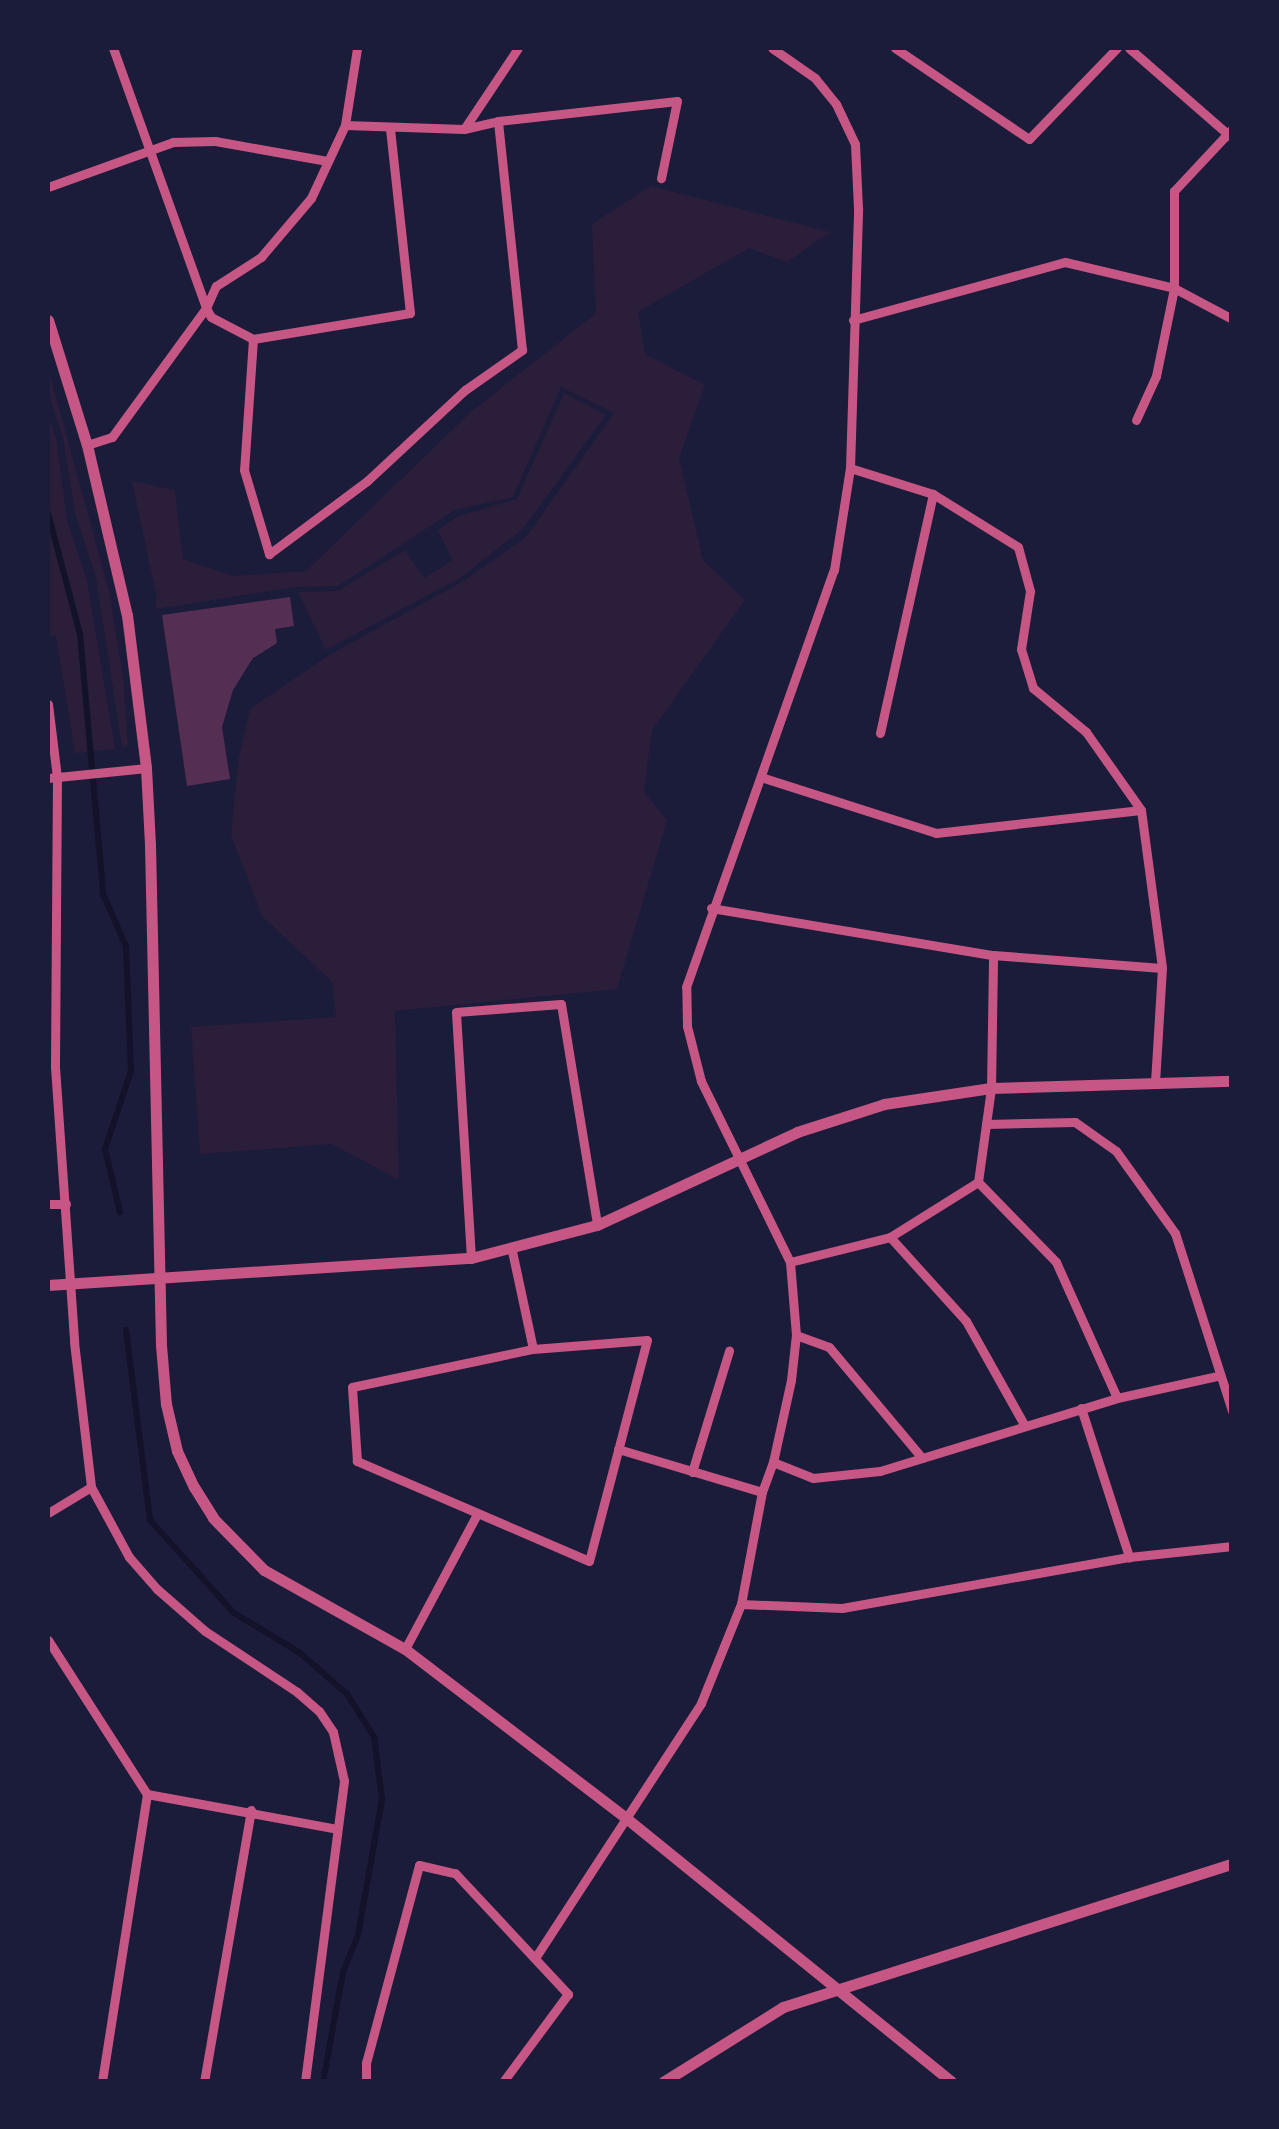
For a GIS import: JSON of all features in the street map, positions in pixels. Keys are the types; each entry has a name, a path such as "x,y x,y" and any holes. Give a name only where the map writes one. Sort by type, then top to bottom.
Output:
{"street":[{"path":"113,48 206,308 211,317 252,339 410,314 390,128"},
{"path":"87,445 112,438 206,308 216,286 260,258 312,198 345,125 357,48"},
{"path":"464,129 518,48"},
{"path":"535,1958 701,1703 741,1604 762,1492 774,1462 796,1335 790,1262 701,1081 687,1026 686,987 710,908 834,570 850,468 855,144 836,104 815,78 772,48"},
{"path":"894,48 1028,139 1117,48"},
{"path":"1128,48 1230,134 1174,191 1174,288 1156,376 1136,420"},
{"path":"345,125 464,129 498,121 677,101 662,178"},
{"path":"252,339 244,470 269,554 367,482 464,390 522,350 498,121"},
{"path":"48,187 153,153 174,142 215,140 327,161"},
{"path":"853,320 1065,262 1174,288 1232,319"},
{"path":"48,320 87,445 127,615 146,768 166,1404 177,1451 213,1518 264,1570 405,1649 626,1818 952,2082"},
{"path":"850,468 933,494 1018,547 1030,592 1020,648 1033,688 1086,732 1141,810 1162,968 1155,1081"},
{"path":"880,733 933,494"},
{"path":"48,704 55,1067 91,1488 129,1557 157,1589 205,1631 318,1711 332,1732 344,1782 305,2082"},
{"path":"52,777 146,768"},
{"path":"761,776 936,833 1141,810"},
{"path":"710,908 994,955 1162,968"},
{"path":"978,1182 991,1088 994,955"},
{"path":"472,1258 456,1012 561,1004 597,1225"},
{"path":"48,1286 472,1258 597,1225 736,1158 798,1132 884,1104 991,1088 1232,1081"},
{"path":"986,1124 1075,1122 1116,1152 1176,1233 1217,1376 1232,1411"},
{"path":"790,1262 890,1237 978,1182"},
{"path":"978,1182 1056,1262 1117,1398"},
{"path":"48,1204 66,1204"},
{"path":"890,1237 966,1321 1025,1426"},
{"path":"512,1250 533,1349"},
{"path":"796,1335 828,1348 922,1458"},
{"path":"647,1340 589,1561 358,1461 352,1388 533,1349 647,1340"},
{"path":"692,1472 730,1351"},
{"path":"774,1462 813,1478 880,1471 1081,1408 1217,1376"},
{"path":"1081,1408 1129,1557"},
{"path":"618,1449 762,1492"},
{"path":"48,1514 91,1488"},
{"path":"405,1649 477,1514"},
{"path":"741,1604 842,1608 1129,1557 1232,1546"},
{"path":"48,1640 147,1794 102,2082"},
{"path":"147,1794 337,1828"},
{"path":"204,2082 252,1810"},
{"path":"663,2082 782,2007 1232,1864"},
{"path":"366,2082 366,2063 418,1865 454,1873 568,1994 503,2082"}],"shaded area":[{"path":"651,186 830,232 787,262 749,248 638,312 645,354 705,385 679,458 703,560 745,600 652,730 644,792 667,820 617,989 395,1011 399,1180 332,1144 200,1154 191,1027 336,1017 332,982 262,916 231,835 238,763 250,709 329,655 462,582 526,537 614,413 561,387 513,497 455,510 338,586 296,587 155,609 157,598 132,481 175,490 183,559 233,576 306,571 471,412 596,313 592,224"},
{"path":"48,368 109,591 123,676 128,746 122,747 96,578 75,513 63,438 48,392"},
{"path":"564,393 606,415 523,529 460,578 326,650 298,592 338,591 405,550 424,578 453,560 437,530 459,516 517,499"},
{"path":"48,415 56,438 67,520 87,580 115,749 75,753 56,636 48,635"}],"building":[{"path":"290,597 294,626 275,629 277,643 253,658 233,690 222,727 230,779 187,786 162,615"}],"waterway":[{"path":"48,513 80,634 103,894 126,946 131,1071 105,1149 120,1212"},
{"path":"126,1330 150,1520 234,1613 300,1653 347,1694 374,1737 382,1799 358,1935 343,1972 323,2082"}]}
